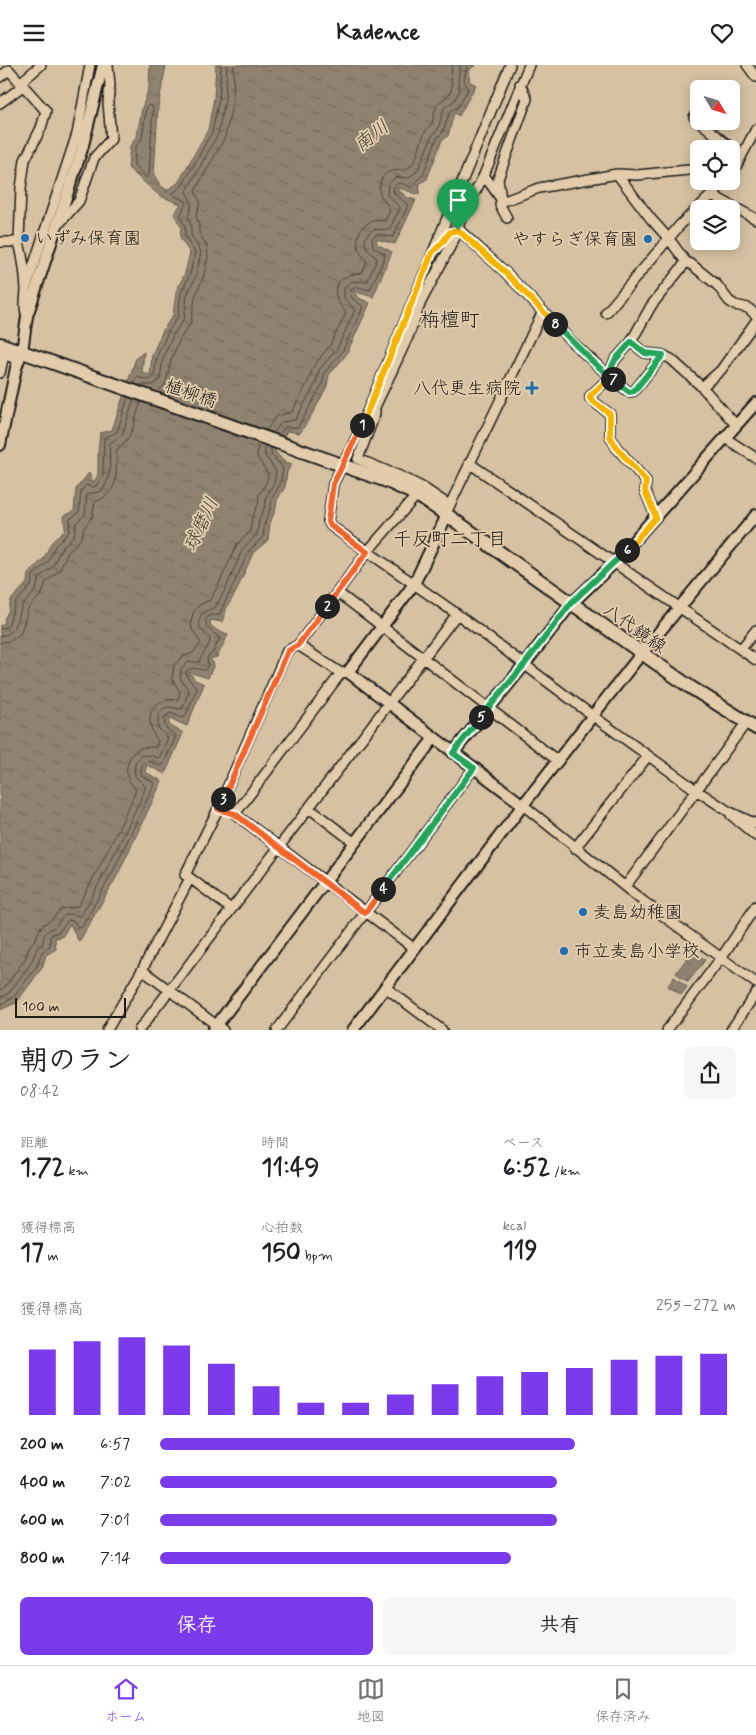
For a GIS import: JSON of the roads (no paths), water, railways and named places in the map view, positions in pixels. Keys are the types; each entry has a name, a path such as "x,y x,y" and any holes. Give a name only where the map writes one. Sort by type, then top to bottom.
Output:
{"main road":[{"name":"植柳橋","path":"12,352 341,465"},
{"name":"八代鏡線","path":"341,465 387,481 448,510 641,653 751,726"}],"street":[{"path":"0,103 41,65"},
{"path":"26,288 76,134 90,65"},
{"path":"98,65 100,76"},
{"path":"0,373 12,352 27,317 82,149 103,65"},
{"path":"56,227 79,201 94,158 112,139 108,102 110,85 108,65"},
{"path":"510,65 359,431 333,484 328,521 331,526 457,614 696,790 728,811 756,824"},
{"path":"448,510 409,481 358,459 375,414 375,407 408,337 421,302 458,230 459,223 486,177 528,65"},
{"path":"747,65 756,77"},
{"path":"0,77 9,70 46,111 41,128 25,160 21,187 19,241 24,261 25,311 27,317"},
{"path":"507,218 500,205 498,179 527,99 520,84"},
{"path":"740,157 756,129"},
{"path":"706,130 716,140"},
{"path":"486,177 503,167"},
{"path":"486,177 500,199 507,201 539,188 617,174 645,174 690,170"},
{"path":"617,174 686,262 716,285 729,301 735,305 748,308 756,315"},
{"path":"606,313 680,225 717,190"},
{"path":"712,195 756,219"},
{"path":"431,283 435,250 450,232 458,230"},
{"path":"458,230 506,273 572,342 629,392 634,391 663,355"},
{"path":"0,242 19,241"},
{"path":"656,517 645,491 646,481 616,447 610,436 610,414 590,399 590,396 609,376 615,360 631,342 651,306 686,262"},
{"path":"235,814 414,584 469,463 543,311"},
{"path":"702,387 721,370 756,321"},
{"path":"631,342 645,353 663,355 671,359 702,387 736,425"},
{"path":"0,445 16,368 12,352"},
{"path":"453,753 571,603 615,562 756,403"},
{"path":"725,438 756,458"},
{"path":"469,463 756,660"},
{"path":"231,909 185,875 218,809 288,651 298,645 367,552 417,495"},
{"path":"353,1030 641,653 756,515"},
{"path":"337,592 558,761"},
{"path":"139,1030 457,614"},
{"path":"741,649 756,630"},
{"path":"298,645 344,672 388,704 523,805 625,887 756,983"},
{"path":"625,887 696,790 751,726"},
{"path":"142,970 170,989 217,1028 434,739"},
{"path":"576,848 648,756"},
{"path":"278,1030 474,768"},
{"path":"308,808 355,843"},
{"path":"218,809 235,814 415,949"},
{"path":"728,811 756,836"},
{"path":"107,1030 142,970 190,878"},
{"path":"671,1028 755,911"},
{"path":"385,987 431,1027 442,1030"},
{"path":"731,1030 756,993"}],"water":[{"path":"150,65 166,65 158,107 154,175 161,186 167,190 178,183 208,130 214,98 216,65 476,65 470,69 469,81 476,85 459,116 454,113 448,136 442,140 427,179 420,183 419,195 396,188 408,198 416,200 395,244 376,239 377,244 392,252 373,297 353,291 359,298 370,303 346,355 329,375 327,386 300,433 287,431 275,451 283,461 292,464 287,472 285,487 277,500 270,523 268,540 253,553 236,592 227,607 222,622 211,620 210,625 228,635 217,657 210,659 214,664 208,678 189,672 195,680 204,684 187,726 169,718 169,725 183,733 165,774 147,765 145,772 162,781 117,876 79,942 70,924 62,937 55,938 56,949 46,955 42,968 16,1003 0,1010 0,625 5,623 4,619 11,600 27,583 28,574 44,558 51,543 65,529 64,516 74,511 76,489 89,473 93,483 98,475 100,433 112,430 136,358 144,352 142,373 150,375 152,355 163,330 173,315 176,292 185,273 190,253 180,238 181,227 174,214 181,204 160,196 128,168 130,146 137,136 142,108 149,88"},
{"path":"693,950 705,960 688,982 676,973"},
{"path":"674,977 687,987 681,995 668,986"}],"place":[{"name":"いずみ保育園","path":"25,238"},
{"name":"やすらぎ保育園","path":"648,239"},
{"name":"八代更生病院","path":"532,388"},
{"name":"麦島幼稚園","path":"583,912"},
{"name":"市立麦島小学校","path":"564,951"}],"district":[{"name":"栴檀町","path":"450,319"},
{"name":"千反町二丁目","path":"450,538"}],"water label":[{"name":"南川","path":"371,135"},
{"name":"球磨川","path":"200,524"}]}
